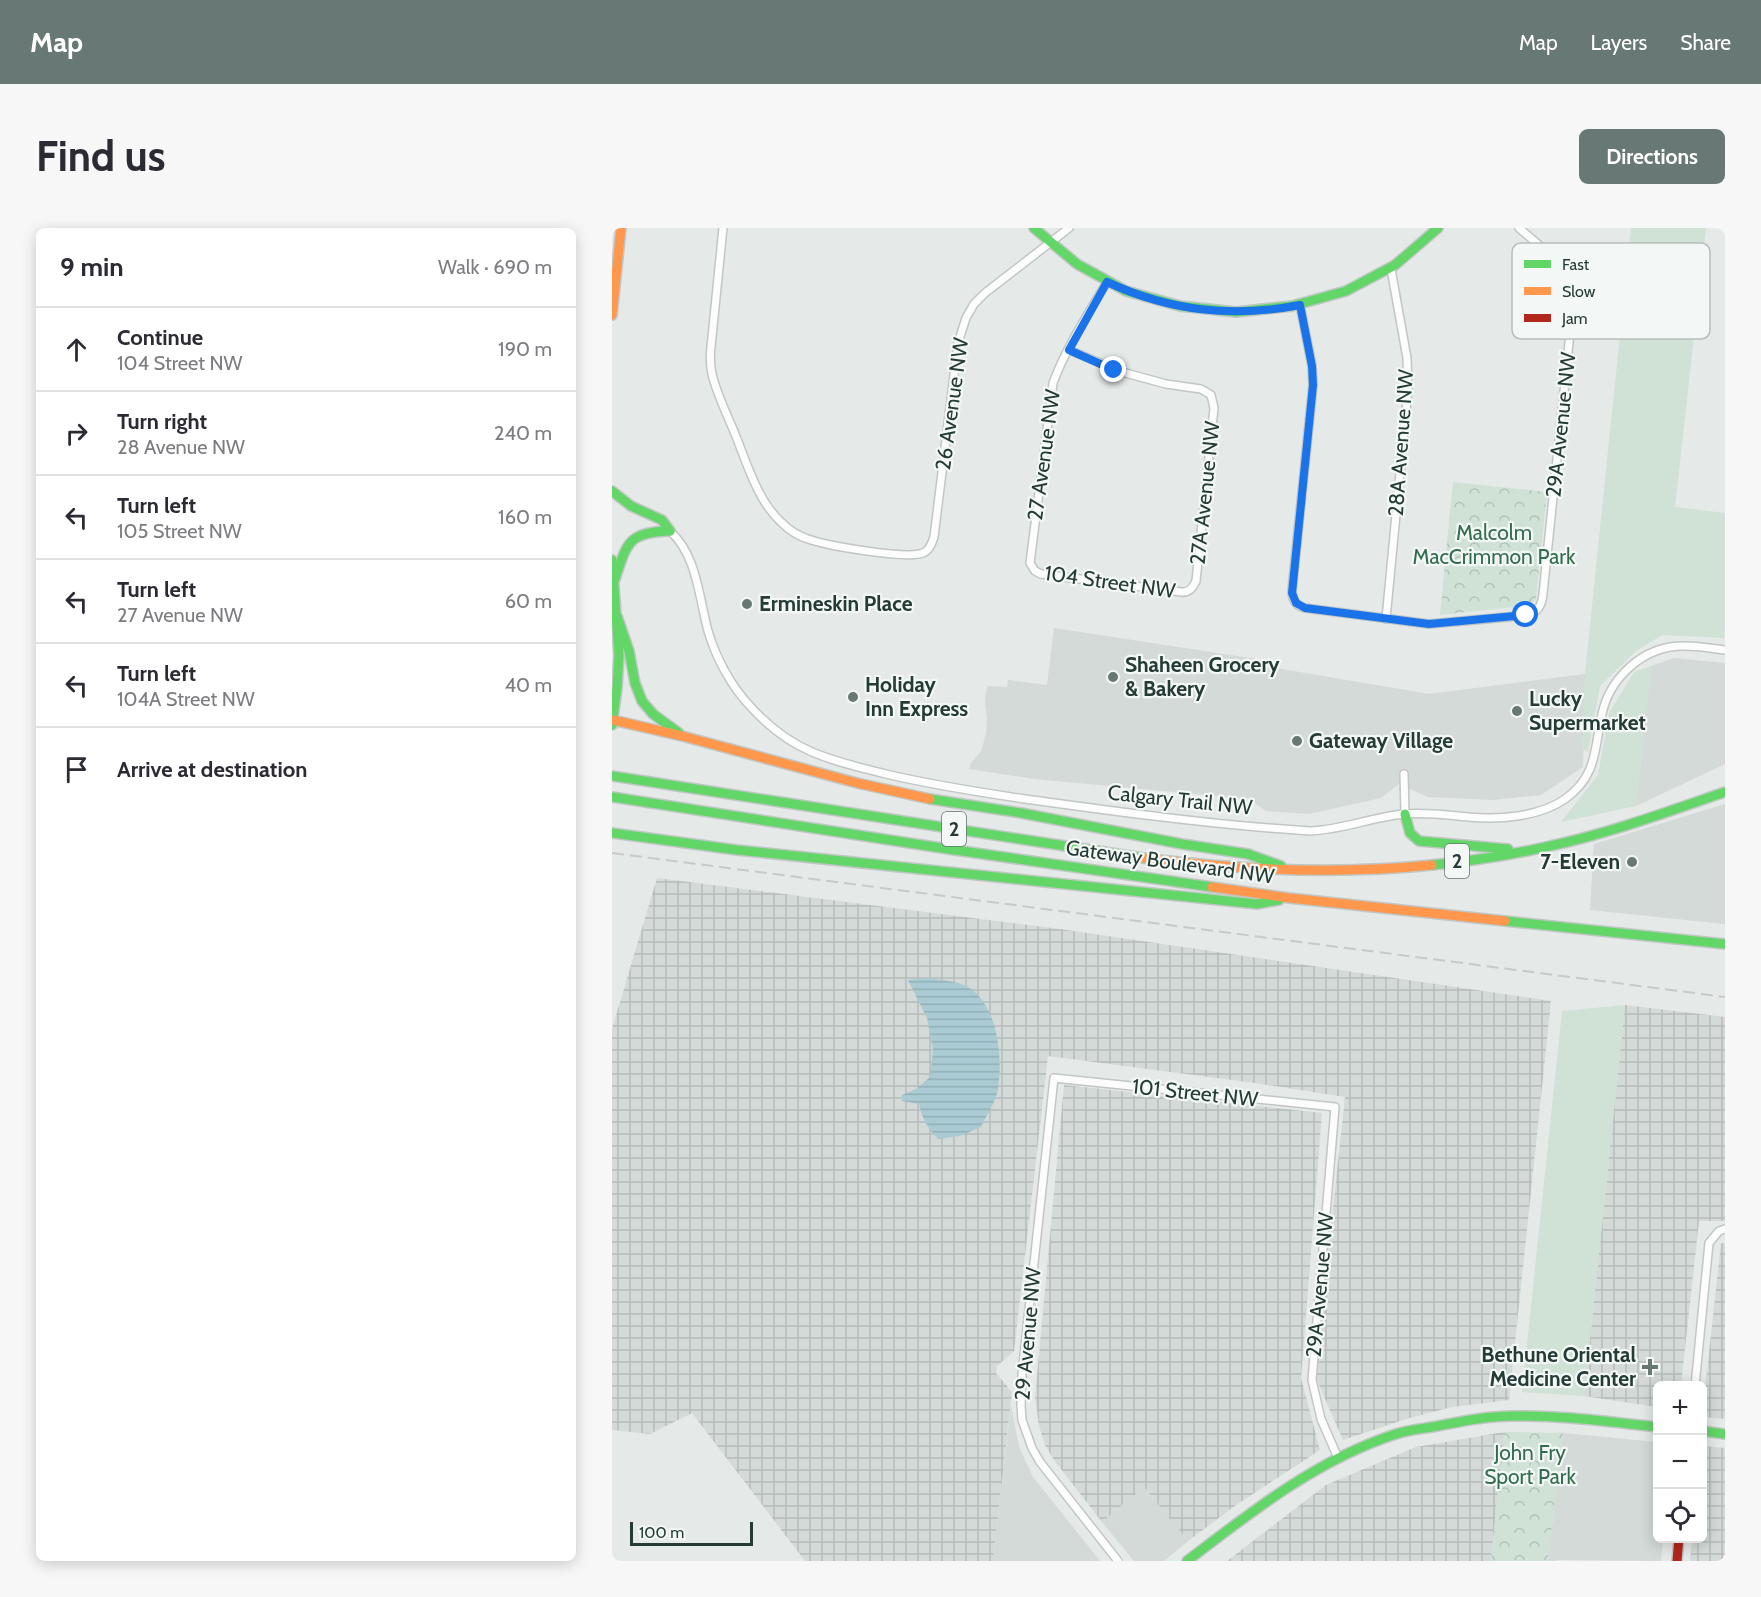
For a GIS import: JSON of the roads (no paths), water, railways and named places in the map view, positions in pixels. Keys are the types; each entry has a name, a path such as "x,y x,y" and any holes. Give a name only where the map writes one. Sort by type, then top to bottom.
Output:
{"main road":[{"path":"612,315 621,228"},
{"path":"1034,228 1073,262 1107,282 1145,298 1211,310 1251,311 1300,305 1344,291 1390,269 1418,248 1437,228"},
{"path":"612,492 631,506 662,520 670,531"},
{"path":"614,581 630,541 645,532 670,531"},
{"path":"612,560 619,672 612,726"},
{"path":"617,616 642,701 653,714 682,736"},
{"path":"612,720 682,736 869,786 925,798 1248,854 1297,872"},
{"name":"2","path":"612,776 1059,846 1176,862 1297,872 1408,867 1488,857 1549,846 1636,823 1725,792"},
{"name":"Gateway Boulevard NW","path":"612,797 948,849 1289,898 1725,944"},
{"path":"1405,814 1409,834 1419,842 1527,850"},
{"path":"612,833 737,849 1257,904 1289,898"},
{"path":"1187,1561 1250,1512 1311,1473 1338,1458 1398,1434 1489,1417 1564,1417 1653,1426"},
{"path":"1707,1432 1725,1434"},
{"path":"1677,1561 1679,1543"}],"street":[{"name":"26 Avenue NW","path":"723,228 710,357 712,375 725,411 765,502 775,516 789,529 808,539 832,545 908,556 925,552 930,548 934,537 958,343 966,318 979,298 1069,228"},
{"name":"29A Avenue NW","path":"1519,228 1537,243"},
{"name":"28A Avenue NW","path":"1386,619 1408,389 1407,358 1390,269"},
{"name":"27 Avenue NW","path":"1032,568 1031,550 1055,377 1107,282"},
{"path":"1300,305 1312,366 1313,385 1292,593 1296,603 1305,608 1386,619"},
{"name":"29A Avenue NW","path":"1386,619 1429,624 1526,615 1538,610 1542,600 1546,571 1570,339"},
{"name":"27A Avenue NW","path":"1069,350 1122,372 1166,384 1201,389 1211,395 1214,408 1196,581 1190,590"},
{"name":"Calgary Trail NW","path":"670,531 686,549 713,644 726,672 741,695 764,720 804,748 831,759 910,780 1142,815 1320,831 1405,814 1438,813 1496,818 1530,813 1555,805 1575,791 1587,775 1596,753 1604,706 1612,689 1632,665 1653,653 1670,647 1690,646 1725,650"},
{"name":"104 Street NW","path":"1032,568 1041,574 1181,592 1190,590"},
{"path":"1404,774 1405,814"},
{"name":"101 Street NW","path":"1054,1078 1335,1107"},
{"name":"29 Avenue NW","path":"1054,1078 1022,1374 1022,1413 1026,1434 1040,1462 1118,1561"},
{"name":"29A Avenue NW","path":"1335,1107 1312,1380 1321,1419 1338,1458"},
{"path":"1695,1381 1709,1243 1722,1230"}],"water":[{"path":"927,978 954,982 968,987 986,1006 996,1033 1000,1063 995,1099 981,1127 960,1136 938,1139 926,1123 919,1104 902,1101 902,1095 916,1089 930,1077 933,1050 927,1018 908,980"}],"railway":[{"path":"612,853 1725,997"}],"place":[{"name":"Ermineskin Place","path":"747,604"},
{"name":"Shaheen Grocery & Bakery","path":"1113,677"},
{"name":"Holiday Inn Express","path":"853,697"},
{"name":"Lucky Supermarket","path":"1517,711"},
{"name":"Gateway Village","path":"1297,741"},
{"name":"7-Eleven","path":"1632,862"},
{"name":"Bethune Oriental Medicine Center","path":"1650,1367"}],"park label":[{"name":"Malcolm MacCrimmon Park","path":"1494,545"},
{"name":"John Fry Sport Park","path":"1530,1465"}]}
